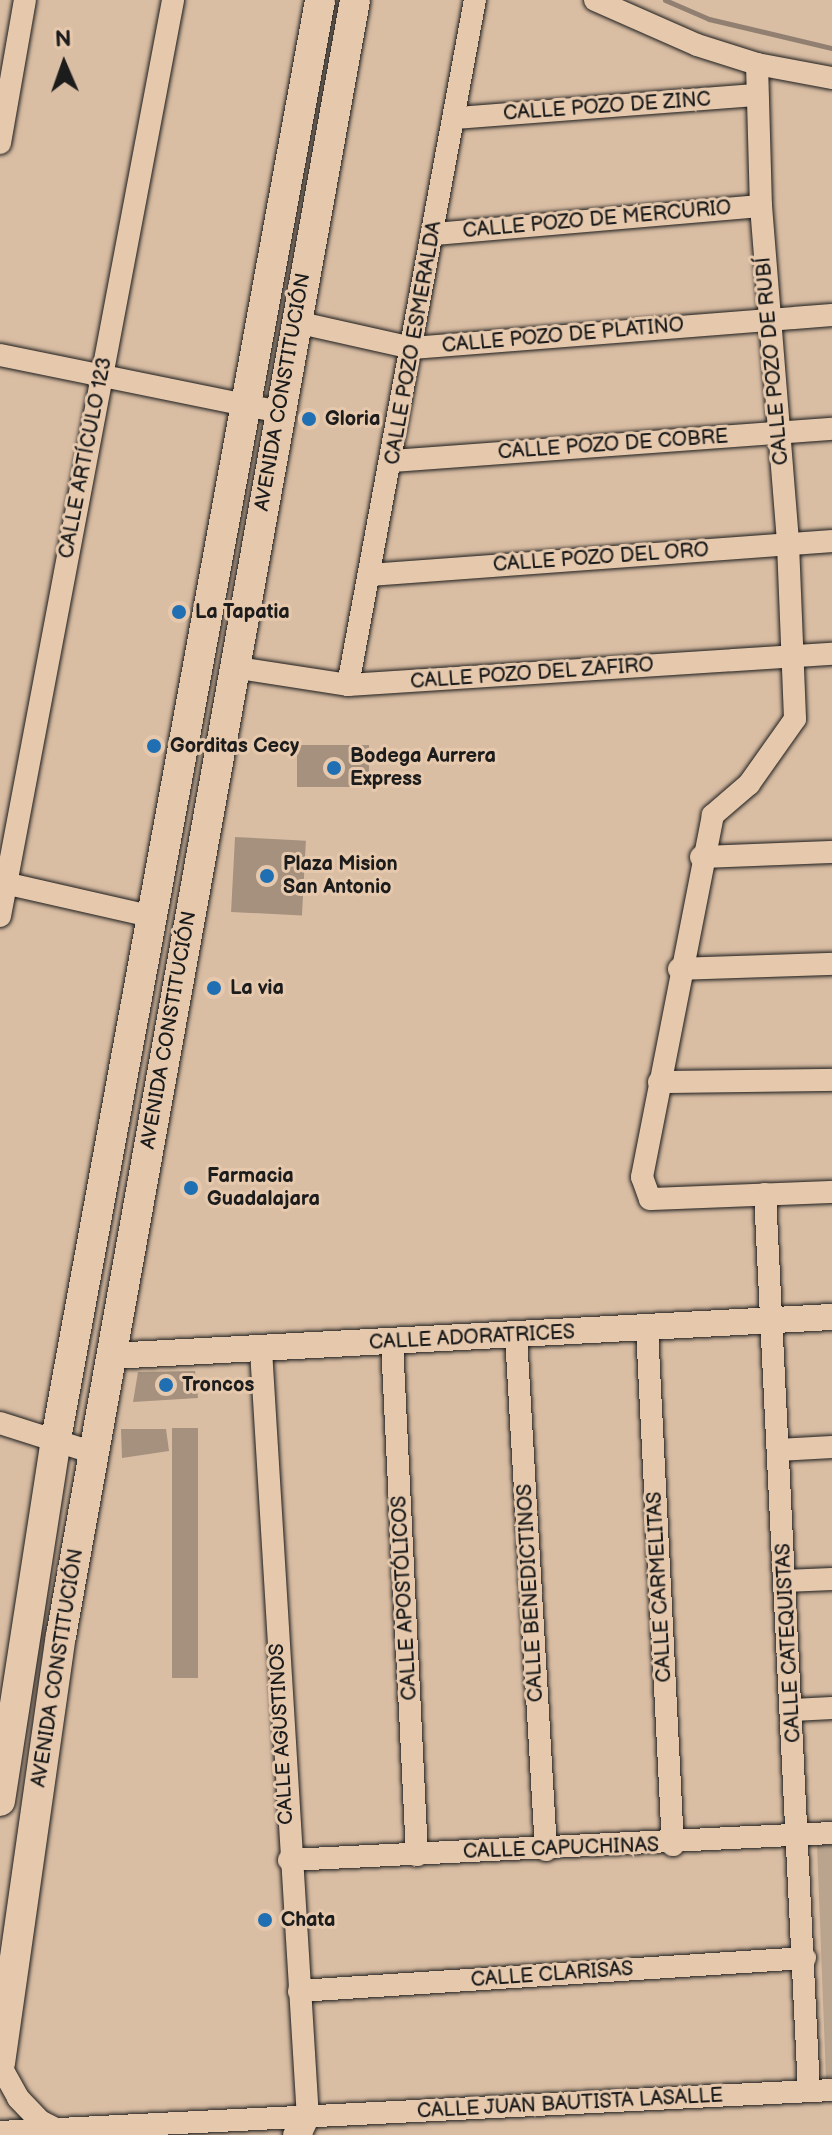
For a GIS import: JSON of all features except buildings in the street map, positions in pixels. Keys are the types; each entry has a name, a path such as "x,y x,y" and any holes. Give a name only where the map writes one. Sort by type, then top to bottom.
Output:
{"main road":[{"name":"AVENIDA CONSTITUCIÓN","path":"0,1801 56,1439 243,403 320,0"},
{"name":"AVENIDA CONSTITUCIÓN","path":"0,2064 7,1948 232,667 355,0"}],"street":[{"path":"0,143 25,0"},
{"name":"CALLE ARTÍCULO 123","path":"0,916 3,882 173,0"},
{"name":"CALLE POZO ESMERALDA","path":"348,685 393,461 475,0"},
{"path":"595,0 683,40 757,64 832,78"},
{"name":"CALLE POZO DE RUBÍ","path":"757,64 761,206 788,544 796,699 793,728 749,784 713,815 701,857 679,969 642,1177 650,1199 765,1194"},
{"name":"CALLE POZO DE ZINC","path":"456,118 757,95"},
{"name":"CALLE POZO DE MERCURIO","path":"434,234 761,206"},
{"name":"CALLE POZO DE PLATINO","path":"296,322 412,348 832,315"},
{"path":"0,355 280,412"},
{"name":"CALLE POZO DE COBRE","path":"393,461 832,429"},
{"name":"CALLE POZO DEL ORO","path":"370,575 832,541"},
{"name":"CALLE POZO DEL ZAFIRO","path":"232,667 348,685 832,654"},
{"path":"701,857 832,852"},
{"path":"3,882 150,916"},
{"path":"679,969 832,964"},
{"path":"659,1082 832,1080"},
{"path":"765,1194 832,1192"},
{"name":"CALLE CATEQUISTAS","path":"765,1194 805,1958 821,2090"},
{"name":"CALLE ADORATRICES","path":"111,1356 832,1317"},
{"name":"CALLE CARMELITAS","path":"647,1329 673,1845"},
{"name":"CALLE BENEDICTINOS","path":"516,1336 546,1850"},
{"name":"CALLE APOSTÓLICOS","path":"392,1342 417,1855"},
{"name":"CALLE AGUSTINOS","path":"261,1350 299,1991 301,2126"},
{"path":"0,1423 94,1453"},
{"path":"778,1450 832,1447"},
{"path":"785,1581 832,1579"},
{"path":"793,1710 832,1708"},
{"name":"CALLE CAPUCHINAS","path":"289,1860 673,1845 832,1833"},
{"name":"CALLE CLARISAS","path":"299,1991 805,1958"},
{"path":"0,2064 18,2098 40,2121 59,2130"},
{"name":"CALLE JUAN BAUTISTA LASALLE","path":"0,2132 301,2126 821,2090"}],"shaded area":[{"path":"817,1845 832,1845 832,2077 826,2078"}],"waterway":[{"path":"665,0 709,19 832,48"}],"place":[{"name":"Gloria","path":"309,419"},
{"name":"La Tapatia","path":"179,612"},
{"name":"Gorditas Cecy","path":"154,746"},
{"name":"Bodega Aurrera Express","path":"334,768"},
{"name":"Plaza Mision San Antonio","path":"267,876"},
{"name":"La via","path":"214,988"},
{"name":"Farmacia Guadalajara","path":"191,1188"},
{"name":"Troncos","path":"166,1385"},
{"name":"Chata","path":"265,1920"}]}
